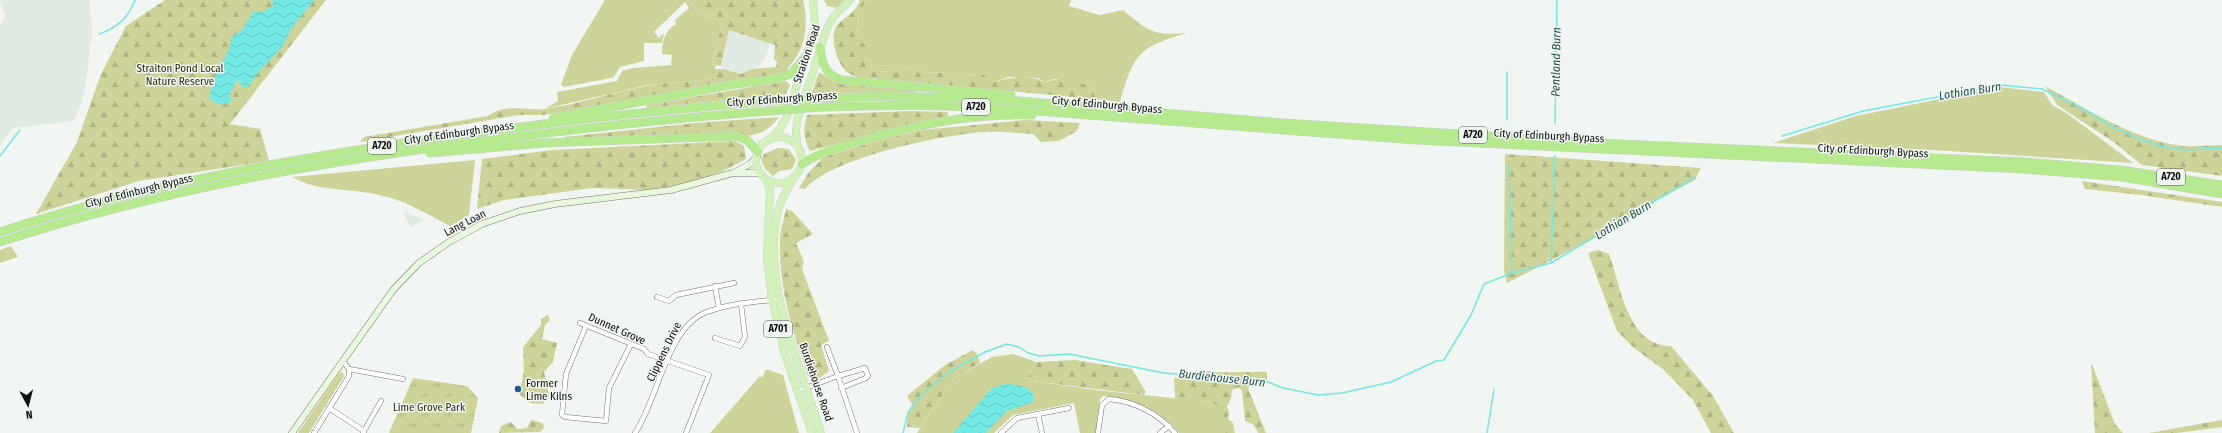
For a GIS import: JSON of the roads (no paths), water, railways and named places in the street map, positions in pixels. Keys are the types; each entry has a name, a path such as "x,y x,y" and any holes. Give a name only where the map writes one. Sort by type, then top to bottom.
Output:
{"highway":[{"path":"820,47 824,66 832,76 842,80 950,88 1160,112"},
{"path":"503,129 630,103 775,79 791,74 806,56"},
{"name":"City of Edinburgh Bypass","path":"0,232 131,193 232,171 366,148 503,129 650,112 825,98 951,97 1160,112 1283,123 1612,143 2026,162 2120,170 2222,185"},
{"name":"City of Edinburgh Bypass","path":"0,242 88,215 162,196 238,179 334,162 565,131 770,110 821,107 939,106 1130,118 1416,140 2022,169 2122,177 2222,194"},
{"path":"802,164 825,151 915,126 945,120 1026,115 1130,118"},
{"path":"334,162 544,143 726,136 736,136 747,140 757,154"}],"main road":[{"name":"Straiton Road","path":"797,145 796,125 820,47 830,22 850,0"},
{"name":"Straiton Road","path":"771,139 785,122 815,26 812,1"},
{"path":"795,176 783,182 767,180 760,173 757,154 771,139 785,138 797,145 801,154 802,164"},
{"name":"A701","path":"795,176 802,164"},
{"name":"Burdiehouse Road","path":"795,176 781,201 777,217 775,248 780,299 795,357 821,433"},
{"name":"Burdiehouse Road","path":"767,180 770,191 766,257 772,300 780,338 812,433"}],"street":[{"name":"Lang Loan","path":"292,433 343,362 381,304 407,275 449,242 482,224 538,207 652,194 733,173 750,164 757,154"},
{"name":"Lang Loan","path":"733,173 760,173"},
{"path":"657,297 669,301 676,295 734,283"},
{"path":"714,286 719,308"},
{"name":"Clippens Drive","path":"635,433 642,422 668,360 687,324 696,317 719,308 780,299"},
{"path":"715,338 740,346 745,337 741,304"},
{"name":"Dunnet Grove","path":"580,323 644,349 648,354 709,375 686,433"},
{"path":"586,326 565,380 562,415 565,417 606,421 609,388 631,344"},
{"path":"827,347 857,433"},
{"path":"343,362 349,369 403,379"},
{"path":"797,391 863,368 868,376 866,378 841,388"},
{"path":"314,433 349,376 349,369"},
{"path":"1098,433 1102,405 1104,401 1117,400 1130,403 1161,418 1175,433"},
{"path":"329,408 364,432 381,401"},
{"path":"1001,433 1017,418 1069,408"},
{"path":"1038,414 1042,433"},
{"path":"1160,433 1169,426"}],"water":[{"path":"272,0 314,0 291,29 282,47 260,70 247,88 243,87 237,80 229,96 232,100 226,104 219,104 213,101 210,99 213,83 227,53 232,37 243,29 253,12 264,11 273,6"},
{"path":"1007,383 1025,387 1033,393 1033,402 1007,411 986,433 953,433 991,389"}],"waterway":[{"path":"99,34 111,29 122,21 126,17 135,0"},
{"name":"Pentland Burn","path":"1555,124 1557,0"},
{"path":"1507,72 1507,120"},
{"name":"Lothian Burn","path":"1782,136 1863,111 2001,85 2042,89 2083,109 2111,126 2134,137 2160,146 2186,150 2222,148"},
{"path":"0,156 20,130"},
{"name":"Pentland Burn","path":"1551,263 1555,156"},
{"path":"1509,166 1512,273"},
{"name":"Burdiehouse Burn","path":"903,433 908,412 923,393 949,372 985,352 1007,344 1019,347 1028,353 1039,356 1069,354 1164,373 1266,381 1283,388 1318,395 1342,393 1391,382 1436,361 1444,360 1471,315 1484,284 1512,273 1551,263 1695,177"},
{"path":"1487,433 1494,389"}],"place":[{"name":"Former Lime Kilns","path":"518,389"}],"park label":[{"name":"Straiton Pond Local Nature Reserve","path":"180,74"},
{"name":"Lime Grove Park","path":"429,407"}]}
